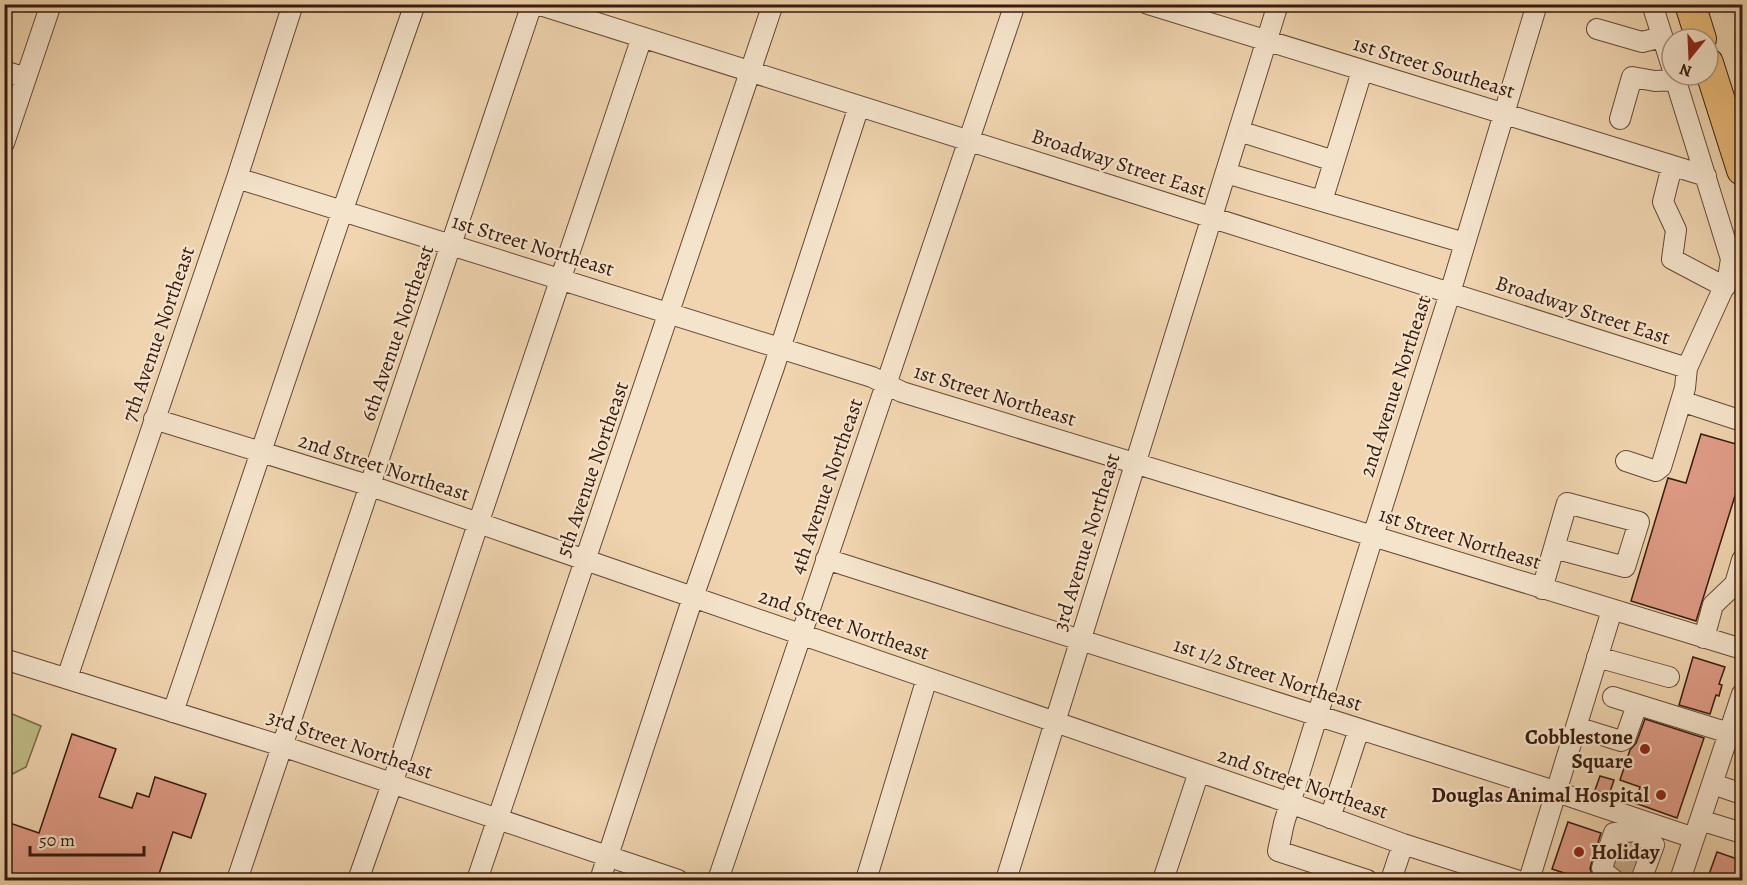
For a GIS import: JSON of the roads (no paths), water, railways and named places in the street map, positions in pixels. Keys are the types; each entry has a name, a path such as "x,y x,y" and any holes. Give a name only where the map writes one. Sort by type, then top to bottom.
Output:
{"highway":[{"path":"1690,4 1697,27"},
{"path":"1716,87 1743,170"}],"street":[{"path":"4,143 51,4"},
{"name":"7th Avenue Northeast","path":"67,678 237,178 293,4"},
{"path":"173,712 342,212 415,4"},
{"name":"6th Avenue Northeast","path":"237,880 532,4"},
{"name":"Broadway Street East","path":"537,4 1687,368"},
{"name":"5th Avenue Northeast","path":"477,880 773,4"},
{"name":"4th Avenue Northeast","path":"718,880 1015,4"},
{"name":"1st Street Southeast","path":"1148,4 1706,176"},
{"name":"3rd Avenue Northeast","path":"1006,880 1278,4"},
{"name":"2nd Avenue Northeast","path":"1367,880 1278,851 1290,803 1450,293 1537,4"},
{"path":"1652,4 1660,30"},
{"path":"1597,29 1642,42 1660,37"},
{"path":"358,880 642,38"},
{"path":"4,71 26,78"},
{"path":"1322,201 1362,71"},
{"path":"1620,119 1632,77 1655,81 1660,79"},
{"path":"1626,461 1656,471 1661,467 1685,388 1687,368 1731,270 1731,259 1678,87"},
{"path":"600,880 693,597 780,348 859,106"},
{"path":"1239,131 1334,161"},
{"path":"1672,166 1663,202 1676,230 1672,259 1725,286"},
{"path":"1226,172 1465,243"},
{"name":"1st Street Northeast","path":"237,178 872,377 902,392 1743,649"},
{"path":"1681,402 1743,421"},
{"name":"2nd Street Northeast","path":"154,419 371,486 1403,844 1516,880"},
{"path":"1542,589 1554,548"},
{"name":"1st 1/2 Street Northeast","path":"826,559 1556,792 1636,831 1697,829 1743,833"},
{"path":"1704,638 1713,605 1735,584 1743,560"},
{"path":"1529,880 1612,610"},
{"path":"1597,657 1669,677"},
{"name":"3rd Street Northeast","path":"4,659 282,747 678,880"},
{"path":"866,880 927,678"},
{"path":"1680,880 1743,694"},
{"path":"1613,697 1729,733"},
{"path":"1576,727 1621,741 1625,739 1636,705"},
{"path":"1330,818 1359,729"},
{"path":"1162,880 1199,772"},
{"path":"1713,784 1743,794"},
{"path":"1618,879 1604,872 1602,868 1614,833 1636,831 1654,845 1641,880"},
{"path":"1391,880 1403,844"}],"tunnel":[{"path":"1621,875 1632,842"}],"place":[{"name":"Cobblestone Square","path":"1645,749"},
{"name":"Douglas Animal Hospital","path":"1661,795"},
{"name":"Holiday","path":"1579,852"}]}
